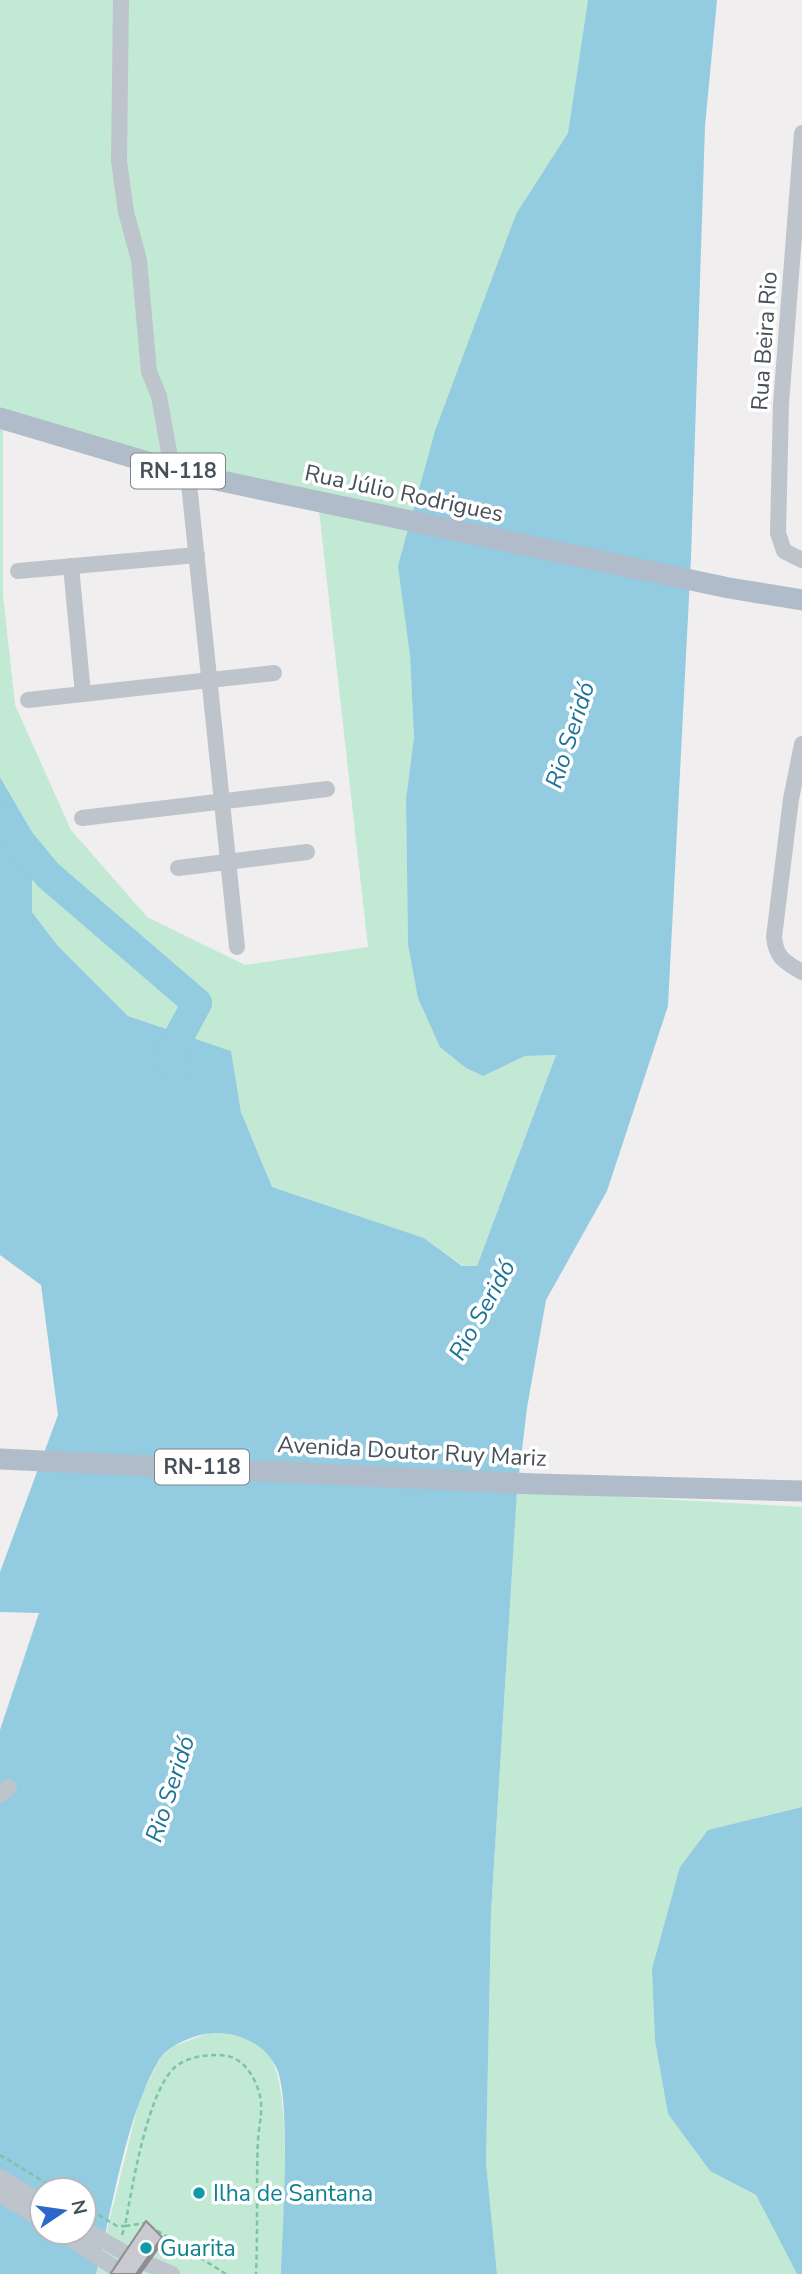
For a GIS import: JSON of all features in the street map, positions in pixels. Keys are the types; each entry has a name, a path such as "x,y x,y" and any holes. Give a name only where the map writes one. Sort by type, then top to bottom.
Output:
{"main road":[{"name":"Rua Júlio Rodrigues","path":"0,418 180,471 360,512 729,588 802,600"},
{"name":"Avenida Doutor Ruy Mariz","path":"10,1459 536,1484 802,1491"}],"street":[{"path":"121,0 119,161 126,212 139,260 149,372 159,396 180,471 197,555 237,947"},
{"name":"Rua Beira Rio","path":"802,133 781,404 778,533 784,551 802,560"},
{"path":"18,571 197,555"},
{"path":"71,566 83,694"},
{"path":"28,700 274,673"},
{"path":"802,744 791,799 794,856 774,937 775,952 782,961 802,972"},
{"path":"82,818 327,789"},
{"path":"178,868 307,852"},
{"path":"0,2177 28,2194"},
{"path":"0,2194 28,2211"},
{"path":"90,2246 119,2260 98,2241"},
{"path":"148,2264 172,2274"}],"path":[{"path":"125,2226 148,2121 163,2083 175,2067 194,2057 222,2055 239,2060 248,2068 263,2109 258,2137 256,2274"},
{"path":"0,2155 35,2176"},
{"path":"98,2214 117,2226 145,2223 226,2274"}],"green space":[{"path":"0,0 588,0 568,133 516,214 478,317 410,655 414,737 406,799 408,944 466,1068 483,1076 525,1056 556,1055 477,1266 463,1266 424,1238 272,1187 241,1112 231,1051 128,1016 57,945 32,912 32,832 0,777","holes":["3,430 319,510 368,947 245,965 147,917 71,830 15,705 3,595"]},
{"path":"517,1491 802,1507 802,1807 708,1830 652,1969 655,2041 668,2114 710,2171 756,2195 797,2274 497,2274 486,2163 491,1913"},
{"name":"Ilha de Santana","path":"209,2033 252,2041 264,2049 274,2065 284,2120 281,2274 96,2274 140,2098 161,2057 174,2046"}],"water":[{"name":"Rio Seridó","path":"588,0 717,0 705,126 691,558 668,1006 607,1191 546,1300 527,1408 517,1491 491,1913 486,2163 497,2274 281,2274 285,2135 281,2083 276,2067 258,2046 234,2035 215,2033 192,2038 169,2049 159,2060 147,2082 129,2135 96,2274 0,2274 0,1730 39,1613 0,1612 0,1572 58,1415 41,1285 0,1255 0,777 32,832 32,912 57,945 128,1016 231,1051 241,1112 272,1187 424,1238 462,1266 477,1266 556,1055 525,1056 483,1076 466,1068 440,1047 418,998 408,944 406,799 414,737 410,655 398,566 435,431 516,214 568,133"},
{"path":"802,1807 802,2274 797,2274 756,2195 710,2171 668,2114 655,2041 652,1969 680,1867 708,1830"}],"building":[{"name":"Guarita","path":"146,2221 162,2237 136,2274 112,2274 111,2273"}],"waterway":[{"path":"0,817 48,875 197,1003 168,1057 175,1068"}],"place":[{"name":"Ilha de Santana","path":"199,2193"},
{"name":"Guarita","path":"146,2248"}]}
